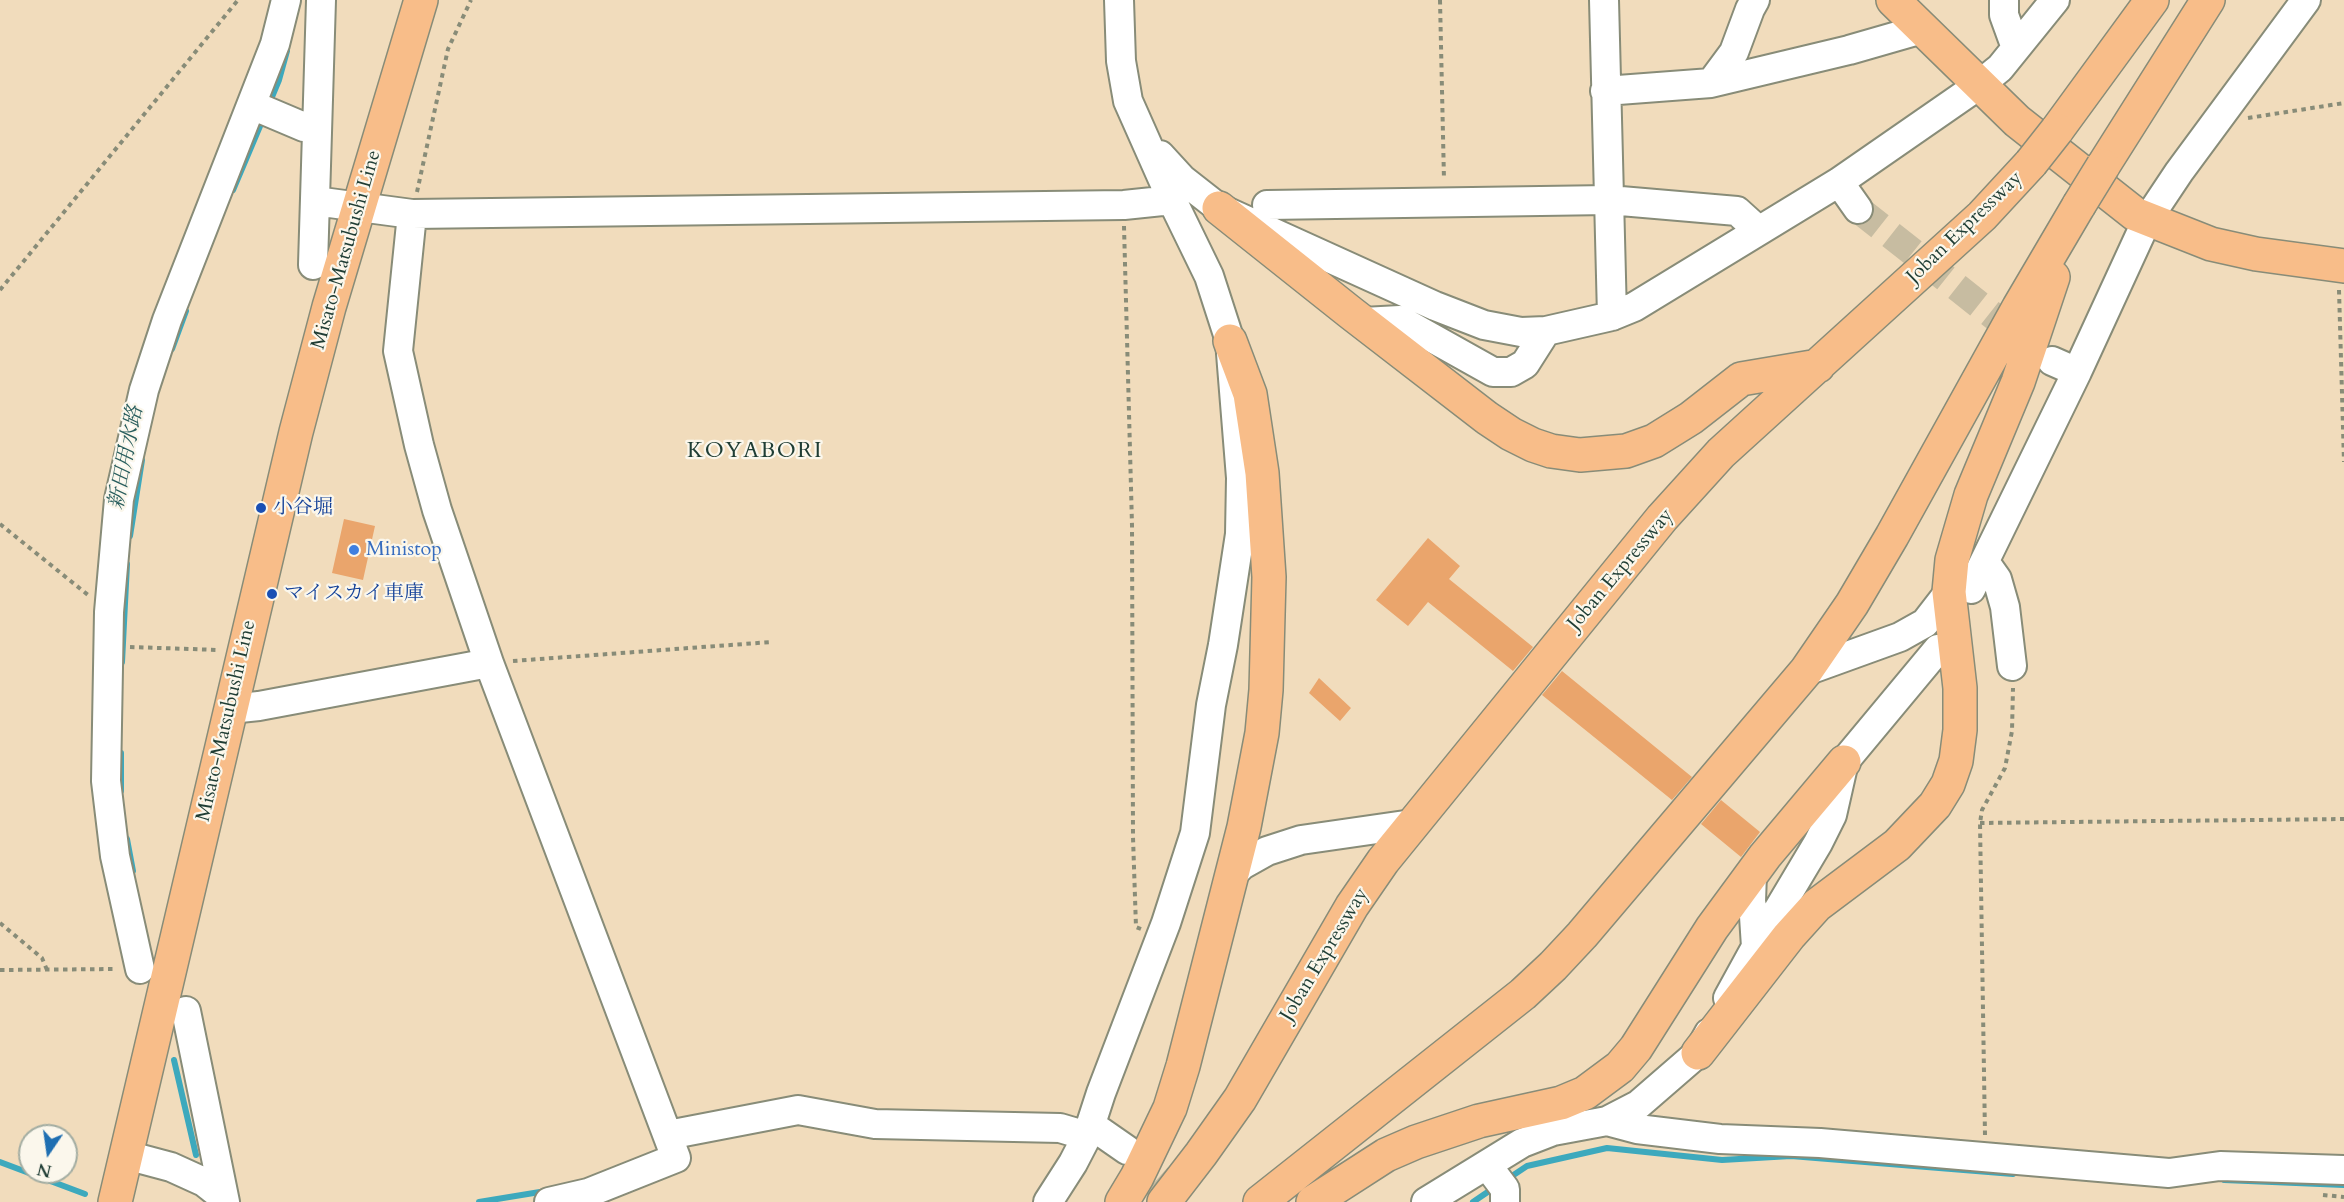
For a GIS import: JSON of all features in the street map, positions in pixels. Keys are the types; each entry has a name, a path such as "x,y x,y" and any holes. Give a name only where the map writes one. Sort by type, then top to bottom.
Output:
{"main road":[{"name":"Misato-Matsubushi Line","path":"115,1202 243,652 328,307 421,0"},
{"path":"1893,0 2026,128 2121,204 2147,220 2211,244 2256,254 2341,265"},
{"name":"Joban Expressway","path":"1164,1202 1202,1154 1240,1099 1352,906 1383,861 1662,518 1721,453 1982,216 2031,163 2057,130 2152,0"},
{"path":"1260,1202 1523,994 1553,966 1582,935 1806,671 1852,604 1892,536 2019,306 2076,210 2208,0"},
{"path":"1219,208 1487,418 1511,434 1551,451 1580,455 1626,451 1654,441 1691,418 1741,379 1818,366"},
{"path":"1698,1053 1789,936 1817,905 1898,844 1930,812 1948,784 1956,761 1960,730 1960,590 1952,560 1971,495 2018,382 2076,210"},
{"path":"1122,1202 1137,1177 1170,1108 1183,1066 1244,827 1262,734 1266,690 1269,577 1262,473 1250,394 1230,341"},
{"path":"1312,1202 1386,1155 1416,1142 1479,1121 1561,1103 1585,1093 1620,1067 1636,1048 1712,928 1752,873 1844,762"}],"street":[{"path":"140,969 115,856 105,781 109,612 119,499 144,390 189,263 264,109 275,44 286,0"},
{"path":"313,265 321,0"},
{"path":"1048,1202 1089,1130 1162,934 1195,834 1211,705 1240,534 1241,478 1230,341 1209,276 1128,101 1121,61 1119,0"},
{"path":"1604,0 1612,316"},
{"path":"1711,84 1734,52 1755,0"},
{"path":"2004,0 2004,15 2016,48"},
{"path":"1139,128 1182,179 1219,208 1435,306 1484,325 1521,332 1546,331 1612,316 1634,307 1839,182 2000,68 2055,0"},
{"path":"1806,671 1900,637 1925,623 1960,590 1985,562 2064,367 2147,220 2179,172 2306,0"},
{"path":"1605,91 1711,84 1849,50 1922,29"},
{"path":"264,109 304,127 317,128"},
{"path":"1839,182 1858,209"},
{"path":"315,201 412,214 1124,205 1172,200"},
{"path":"1267,206 1444,201 1609,200 1737,211 1758,230"},
{"path":"412,214 398,351 419,445 437,510 489,663 676,1158 590,1197 549,1202"},
{"path":"1364,322 1401,320 1493,372 1511,372 1525,364 1546,331"},
{"path":"1985,562 1997,579 2005,607 2012,666"},
{"path":"1426,1202 1522,1143 1542,1135 1607,1120 1638,1105 1698,1053 1756,947 1804,869 1832,815 1844,762 1938,648"},
{"path":"230,709 259,706 489,663"},
{"path":"1230,877 1242,865 1267,851 1301,840 1412,824"},
{"path":"1752,873 1751,902 1755,916 1756,947"},
{"path":"186,1011 224,1202"},
{"path":"668,1135 798,1110 875,1124 1089,1130 1126,1150"},
{"path":"1607,1120 1637,1129 1720,1139 1820,1143 2169,1173 2220,1166 2344,1170"},
{"path":"126,1155 171,1167 204,1182 218,1193 224,1202"},
{"path":"1487,1165 1505,1188 1505,1202"}],"path":[{"path":"0,290 237,0"},
{"path":"412,214 448,49 471,0"},
{"path":"1440,0 1444,201"},
{"path":"2223,112 2236,120 2344,103"},
{"path":"1124,205 1132,525 1133,814 1136,927 1162,934"},
{"path":"2341,265 2344,462"},
{"path":"0,524 109,612"},
{"path":"489,663 771,642"},
{"path":"134,647 243,652"},
{"path":"1984,1157 1980,823 1982,810 2005,768 2012,731 2014,700 2012,666"},
{"path":"1980,823 2344,819"},
{"path":"0,923 42,958 47,970"},
{"path":"0,970 140,969"}],"building":[{"path":"344,519 375,526 363,580 332,573"},
{"path":"1428,538 1460,566 1449,579 1533,647 1513,671 1428,602 1408,626 1376,600"},
{"path":"1562,671 1692,777 1672,800 1542,695"},
{"path":"1319,678 1351,708 1340,721 1309,693"},
{"path":"1721,800 1760,832 1741,857 1701,824"}],"waterway":[{"name":"新田用水路","path":"269,104 287,51"},
{"name":"新田用水路","path":"233,190 263,119"},
{"name":"新田用水路","path":"172,349 186,311"},
{"name":"新田用水路","path":"130,536 142,460"},
{"name":"新田用水路","path":"122,662 127,564"},
{"name":"新田用水路","path":"121,753 121,791"},
{"name":"新田用水路","path":"127,839 133,871"},
{"name":"新田用水路","path":"174,1060 196,1155"},
{"path":"1506,1180 1527,1166 1607,1148 1722,1160 1791,1156 2013,1174"},
{"path":"0,1162 85,1194"},
{"path":"2224,1180 2344,1185"},
{"path":"1473,1202 1495,1187"},
{"path":"479,1202 546,1191"}],"tunnel":[{"path":"1858,209 2024,340"},
{"path":"1127,1150 1185,1202"}],"place":[{"name":"小谷堀","path":"261,508"},
{"name":"Ministop","path":"354,550"},
{"name":"マイスカイ車庫","path":"272,594"}],"district":[{"name":"KOYABORI","path":"755,452"}]}
